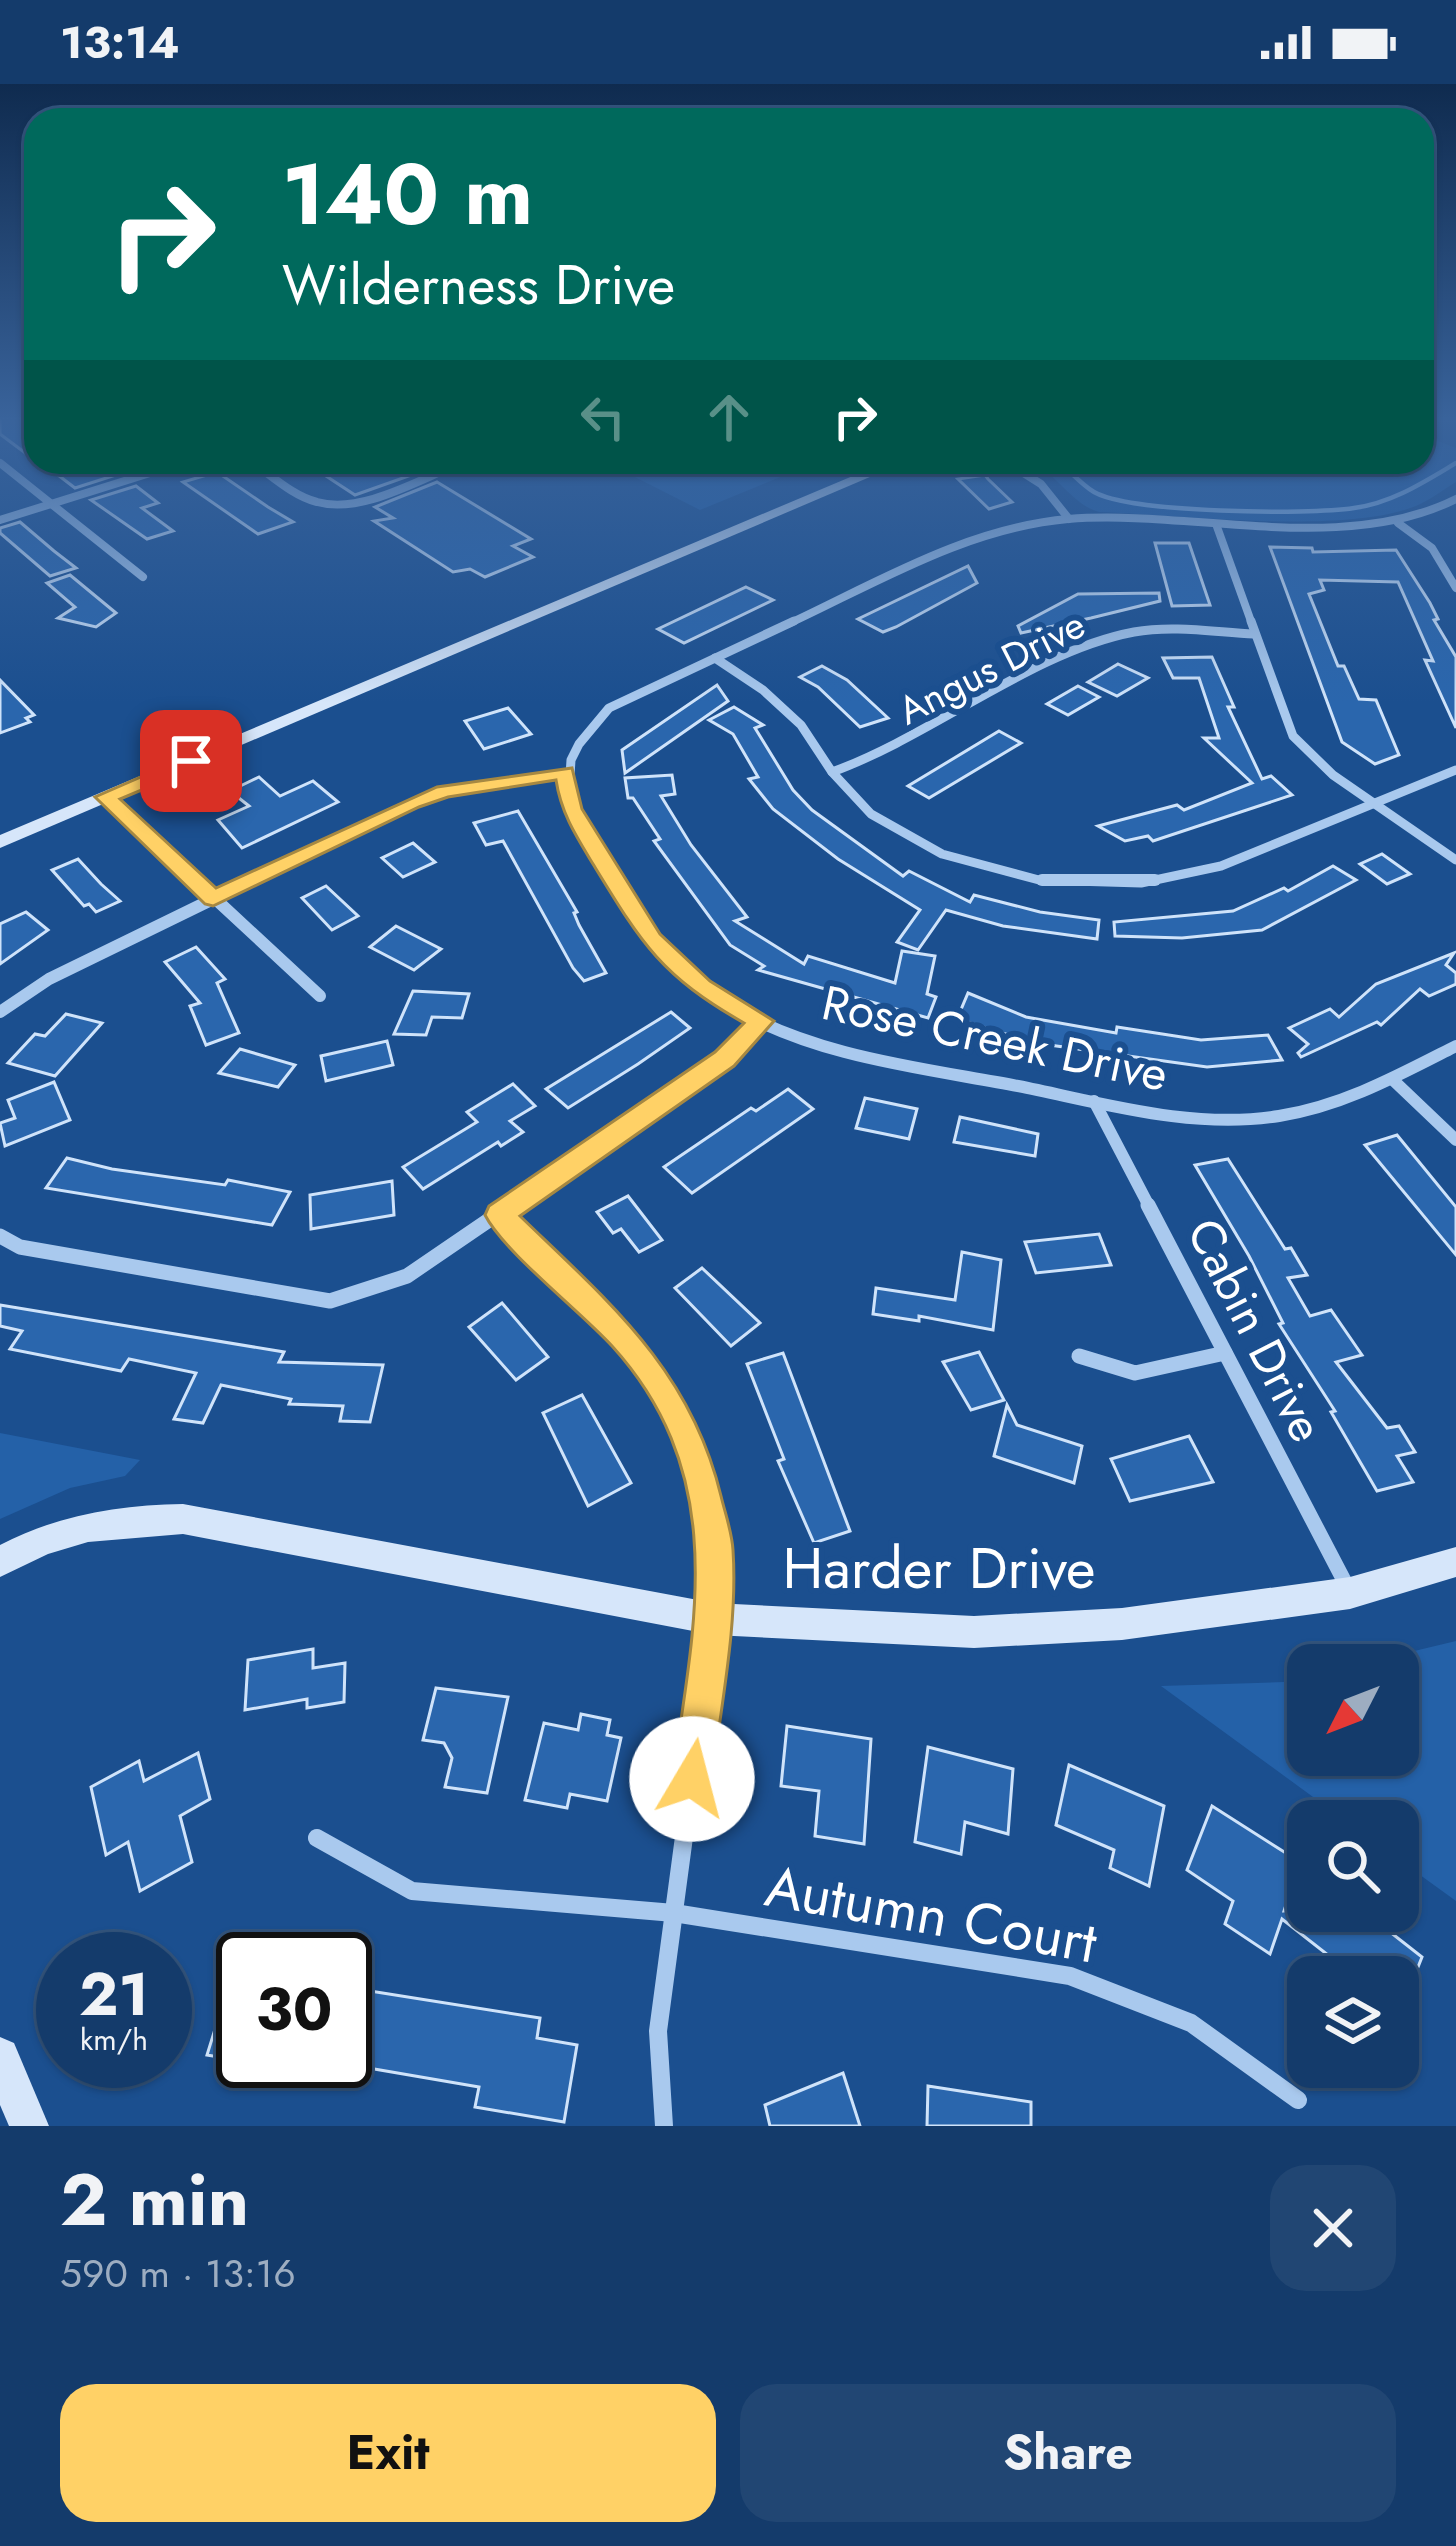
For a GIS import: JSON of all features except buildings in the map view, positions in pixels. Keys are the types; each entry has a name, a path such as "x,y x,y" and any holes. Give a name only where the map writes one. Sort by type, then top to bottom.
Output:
{"main road":[{"path":"0,842 779,512"},
{"name":"Harder Drive","path":"0,1562 68,1532 128,1518 183,1519 714,1619 974,1632 1122,1624 1350,1593 1456,1562"},
{"path":"0,2057 29,2126"}],"street":[{"path":"62,512 143,577"},
{"path":"1064,512 1069,519"},
{"path":"0,1012 49,979 411,803 444,791 565,772 573,749 609,708 957,543 1011,527 1069,519 1332,527 1398,523 1424,512"},
{"path":"1398,523 1432,548 1456,588"},
{"path":"1216,524 1293,736 1333,776 1456,860"},
{"name":"Angus Drive","path":"832,772 883,757 1079,650 1119,635 1163,630 1254,634"},
{"path":"715,658 763,690 801,724 832,772 871,814 942,854 1039,880 1141,883 1221,866 1456,770"},
{"name":"Rose Creek Drive","path":"565,772 571,809 651,940 701,987 761,1021 868,1055 1209,1119 1312,1114 1456,1046"},
{"path":"106,797 320,996"},
{"path":"0,1236 20,1247 330,1301 407,1276 724,1059 761,1021"},
{"path":"1392,1079 1456,1140"},
{"name":"Cabin Drive","path":"1094,1101 1350,1593"},
{"path":"500,1215 626,1339 669,1400 694,1455 716,1546 714,1619 658,2030 664,2126"},
{"path":"1079,1355 1135,1373 1226,1353"},
{"name":"Autumn Court","path":"317,1838 412,1891 674,1913 1070,1976 1191,2023 1298,2100"}],"shaded area":[{"path":"1104,512 1394,512 1347,520 1261,521"},
{"path":"0,1433 140,1460 125,1476 70,1488 0,1519"},
{"path":"1456,1641 1456,1901 1419,1874 1419,1800 1317,1800 1161,1686 1287,1681 1287,1776 1419,1776 1419,1650"}],"route":[{"path":"191,761 106,797 213,898 444,791 565,772 571,809 651,940 701,987 761,1021 724,1059 500,1215 626,1339 669,1400 694,1455 716,1546 714,1619 692,1779"}]}
